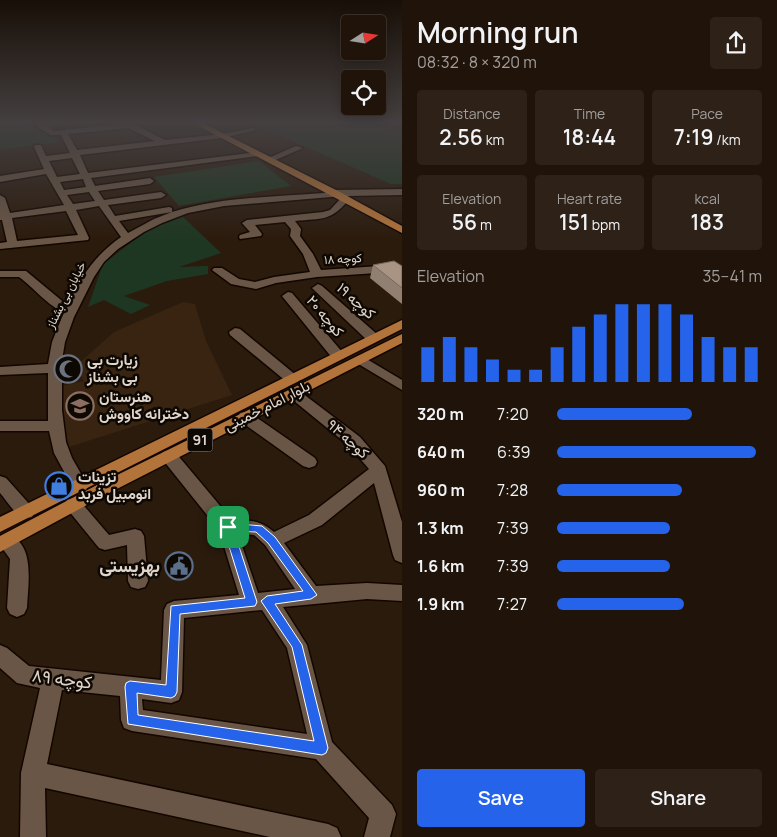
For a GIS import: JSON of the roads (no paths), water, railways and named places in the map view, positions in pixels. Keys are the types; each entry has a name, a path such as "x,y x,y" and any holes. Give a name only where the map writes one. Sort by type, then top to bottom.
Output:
{"main road":[{"path":"274,162 402,230"},
{"name":"بلوار امام خمینی","path":"2,537 73,505 245,417 288,386 338,356 402,324"},
{"name":"بلوار امام خمینی","path":"2,537 26,512 288,386 360,359 402,338"}],"street":[{"path":"0,246 84,238 45,162"},
{"path":"80,162 92,189 127,238"},
{"path":"55,180 86,176 109,162"},
{"path":"115,162 140,168 157,162"},
{"path":"140,168 176,211"},
{"path":"0,179 49,172"},
{"path":"63,194 150,181"},
{"name":"خیابان بی بشناز","path":"80,486 58,443 56,352 61,333 72,310 95,267 101,260 127,238 176,211 219,205 324,196 402,192"},
{"path":"3,216 161,195"},
{"path":"244,238 256,234 247,223 325,215 332,212 340,196"},
{"path":"0,198 3,216 10,228 12,244"},
{"path":"112,219 176,211"},
{"name":"کوچه ۱۸","path":"289,220 296,229 295,236 308,254 317,274 394,268 402,274"},
{"path":"218,270 235,282 256,286 274,280 317,274"},
{"path":"0,274 22,273 39,286 60,307 72,310"},
{"name":"کوچه ۱۹","path":"318,288 373,338"},
{"name":"کوچه ۲۰","path":"288,296 338,356"},
{"name":"کوچه ۹۴","path":"235,332 288,386 354,441 379,470 402,555"},
{"path":"360,359 402,386"},
{"path":"0,371 56,368"},
{"path":"245,417 309,462"},
{"path":"0,426 57,426"},
{"path":"169,456 228,527 259,602 297,645 322,748 382,814 378,837"},
{"path":"271,540 289,535 330,511 379,470"},
{"path":"0,482 26,512"},
{"path":"73,505 105,543 135,536 138,581"},
{"path":"228,527 258,528 271,540 311,595"},
{"path":"2,537 19,557 17,608"},
{"path":"259,602 311,595 367,591 402,593"},
{"name":"کوچه ۸۹","path":"0,655 25,676 171,692 174,610 259,602"},
{"path":"33,837 33,773 54,679"},
{"path":"130,687 132,720 322,748"},
{"path":"33,773 328,837"}],"place":[{"name":"زیارت بی بی بشناز","path":"68,369"},
{"name":"هنرستان دخترانه کاووش","path":"80,406"},
{"name":"تزینات اتومبیل فربد","path":"59,486"},
{"name":"بهزیستی","path":"179,566"}]}
